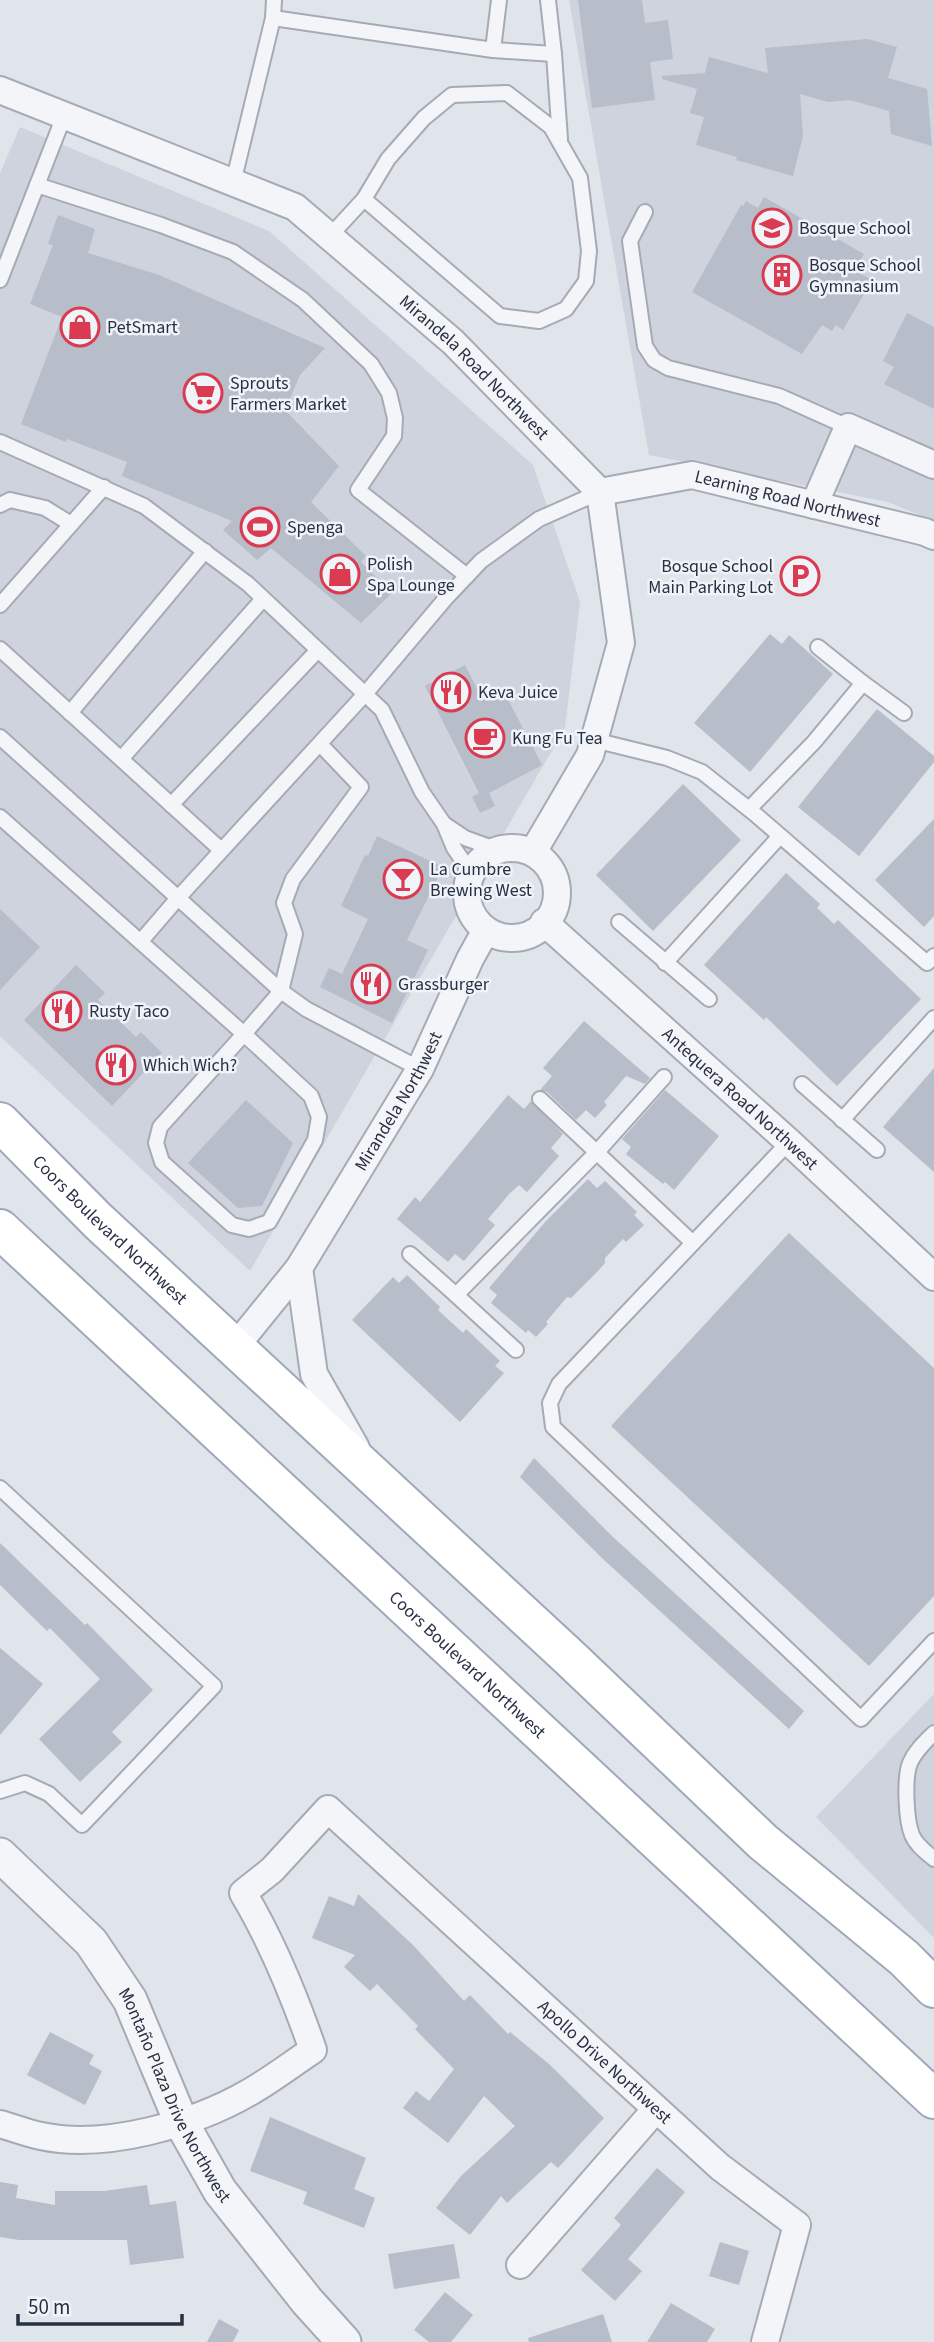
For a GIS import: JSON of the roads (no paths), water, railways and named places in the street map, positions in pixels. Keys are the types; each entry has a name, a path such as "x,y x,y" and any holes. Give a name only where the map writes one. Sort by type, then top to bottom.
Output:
{"main road":[{"name":"Coors Boulevard Northwest","path":"0,1122 98,1221 570,1658 763,1842 904,1958 934,1989"},
{"name":"Coors Boulevard Northwest","path":"0,1229 934,2099"}],"street":[{"name":"Mirandela Road Northwest","path":"0,90 295,207 453,342 600,492"},
{"path":"814,505 848,427 934,465"},
{"name":"Learning Road Northwest","path":"600,492 692,474 934,536"},
{"path":"533,852 590,755 621,643 600,492"},
{"path":"519,848 533,852 552,872 557,888 556,903 549,918 533,933 517,938 502,937 486,930 475,919 468,905 467,889 471,873 480,860 498,850 519,848"},
{"name":"Antequera Road Northwest","path":"544,922 932,1272"},
{"name":"Mirandela Northwest","path":"235,1347 299,1268 420,1069 486,930"},
{"path":"299,1268 314,1374 371,1474"},
{"name":"Apollo Drive Northwest","path":"181,2122 249,2093 313,2050 293,1991 263,1927 243,1893 272,1870 328,1809 720,2167 797,2225 765,2342"},
{"name":"Montaño Plaza Drive Northwest","path":"0,1855 91,1942 130,2000 181,2122 220,2190 307,2301 344,2342"},
{"path":"520,2265 656,2109"},
{"path":"0,2124 43,2137 74,2140 117,2138 181,2122"}],"lane":[{"path":"233,183 273,18 274,0"},
{"path":"493,50 499,0"},
{"path":"548,0 561,144"},
{"path":"273,18 493,50 554,54"},
{"path":"329,237 364,198 388,159 424,118 452,95 507,93 551,127 580,178 589,251 586,281 566,309 539,321 500,316 364,198"},
{"path":"0,280 64,116"},
{"path":"37,185 162,225 233,252 303,300 371,364 389,393 395,418 394,436 358,491 467,576"},
{"path":"645,212 629,241 645,346 654,360 668,368 779,396 848,427"},
{"path":"0,442 144,506 205,551 263,599 382,710 422,792 444,824 454,848 471,873"},
{"path":"0,605 104,487"},
{"path":"141,941 365,694 481,561 539,519 600,492"},
{"path":"0,505 10,500 45,508 71,524"},
{"path":"70,713 205,551"},
{"path":"121,760 263,599"},
{"path":"818,647 904,713"},
{"path":"0,649 221,850"},
{"path":"171,805 318,650"},
{"path":"749,809 814,742 863,683"},
{"path":"0,737 281,991 306,1009 420,1069"},
{"path":"594,740 667,758 702,772 932,963"},
{"path":"0,817 141,941 244,1034 311,1096 319,1117 315,1140 269,1222 249,1229 232,1225 162,1162 156,1143 160,1126 244,1034 281,991 295,934 284,903 293,879 361,787 320,744"},
{"path":"444,824 466,838 498,850"},
{"path":"665,963 780,836"},
{"path":"619,922 709,999"},
{"path":"842,1120 934,1018"},
{"path":"456,1295 597,1152 664,1077"},
{"path":"802,1084 877,1150"},
{"path":"540,1099 693,1243"},
{"path":"789,1142 559,1384 550,1403 553,1427 861,1718 934,1640"},
{"path":"410,1254 516,1350"},
{"path":"0,1488 214,1686 82,1825 49,1794 25,1783 0,1791"},
{"path":"934,1733 917,1751 907,1776 912,1835 934,1859"}],"place":[{"name":"Bosque School","path":"772,228"},
{"name":"Bosque School Gymnasium","path":"782,275"},
{"name":"PetSmart","path":"80,327"},
{"name":"Sprouts Farmers Market","path":"203,393"},
{"name":"Spenga","path":"260,527"},
{"name":"Polish Spa Lounge","path":"340,574"},
{"name":"Bosque School Main Parking Lot","path":"800,576"},
{"name":"Keva Juice","path":"451,692"},
{"name":"Kung Fu Tea","path":"485,738"},
{"name":"La Cumbre Brewing West","path":"403,879"},
{"name":"Grassburger","path":"371,984"},
{"name":"Rusty Taco","path":"62,1011"},
{"name":"Which Wich?","path":"116,1065"}]}
